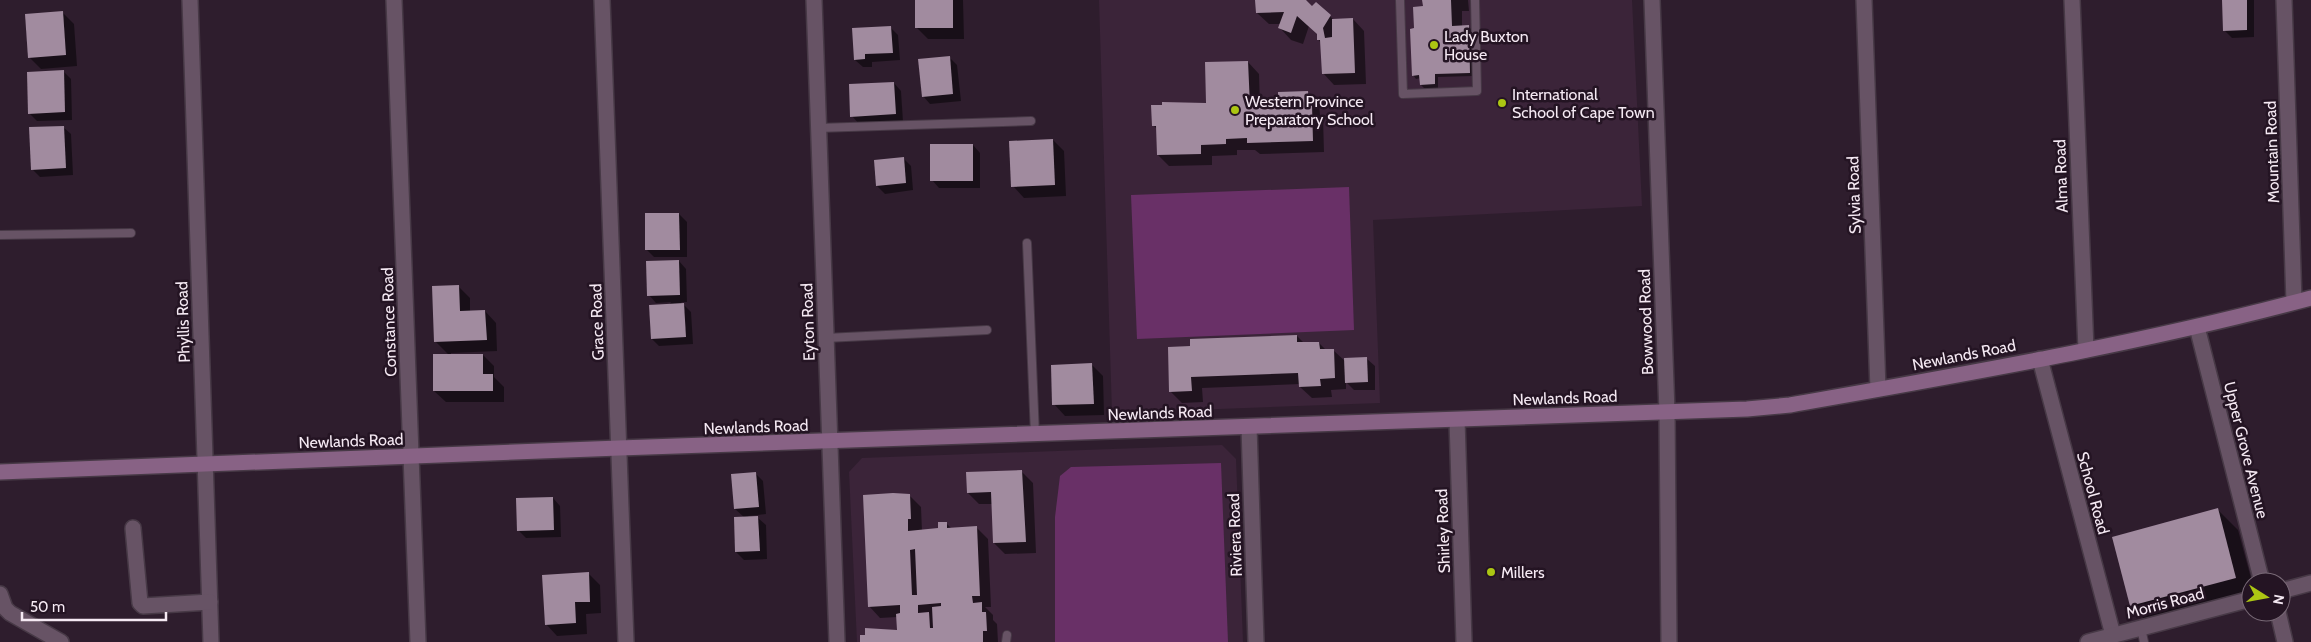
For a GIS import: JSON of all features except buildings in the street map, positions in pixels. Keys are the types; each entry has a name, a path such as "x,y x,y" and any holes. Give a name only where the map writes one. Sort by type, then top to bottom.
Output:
{"main road":[{"name":"Newlands Road","path":"0,472 619,448 1457,420 1790,405 2086,350 2197,327 2311,298"}],"street":[{"name":"Phyllis Road","path":"190,0 211,642"},
{"name":"Constance Road","path":"394,0 418,642"},
{"name":"Grace Road","path":"602,0 626,642"},
{"name":"Eyton Road","path":"814,0 837,642"},
{"name":"Bowwood Road","path":"1652,0 1667,412 1669,642"},
{"name":"Sylvia Road","path":"1864,0 1878,389"},
{"name":"Alma Road","path":"2072,0 2086,350"},
{"name":"Mountain Road","path":"2284,0 2294,302"},
{"name":"Upper Grove Avenue","path":"2197,327 2259,572"},
{"name":"School Road","path":"2040,359 2113,636"},
{"name":"Shirley Road","path":"1457,420 1464,642"},
{"name":"Riviera Road","path":"1249,427 1256,642"},
{"path":"133,528 140,603 143,606 210,602"},
{"path":"2291,588 2311,583"},
{"path":"2,602 20,620 61,642"},
{"name":"Morris Road","path":"2088,642 2113,636 2142,635 2241,602"},
{"path":"2281,622 2286,642"}],"lane":[{"path":"1400,0 1403,94 1477,91 1474,0"},
{"path":"818,128 1031,122"},
{"path":"0,235 131,233"},
{"path":"1028,242 1035,434"},
{"path":"826,338 987,330"}],"shaded area":[{"name":"Western Province Preparatory School","path":"1099,0 1632,0 1642,206 1373,220 1380,403 1112,413"},
{"path":"1349,187 1354,330 1137,339 1131,195"},
{"path":"1222,445 1236,459 1243,642 857,642 849,472 862,458"},
{"path":"1221,463 1228,642 1055,642 1055,517 1060,476 1071,467"}],"place":[{"name":"Lady Buxton House","path":"1434,45"},
{"name":"International School of Cape Town","path":"1502,103"},
{"name":"Western Province Preparatory School","path":"1235,110"},
{"name":"Millers","path":"1491,572"}]}
